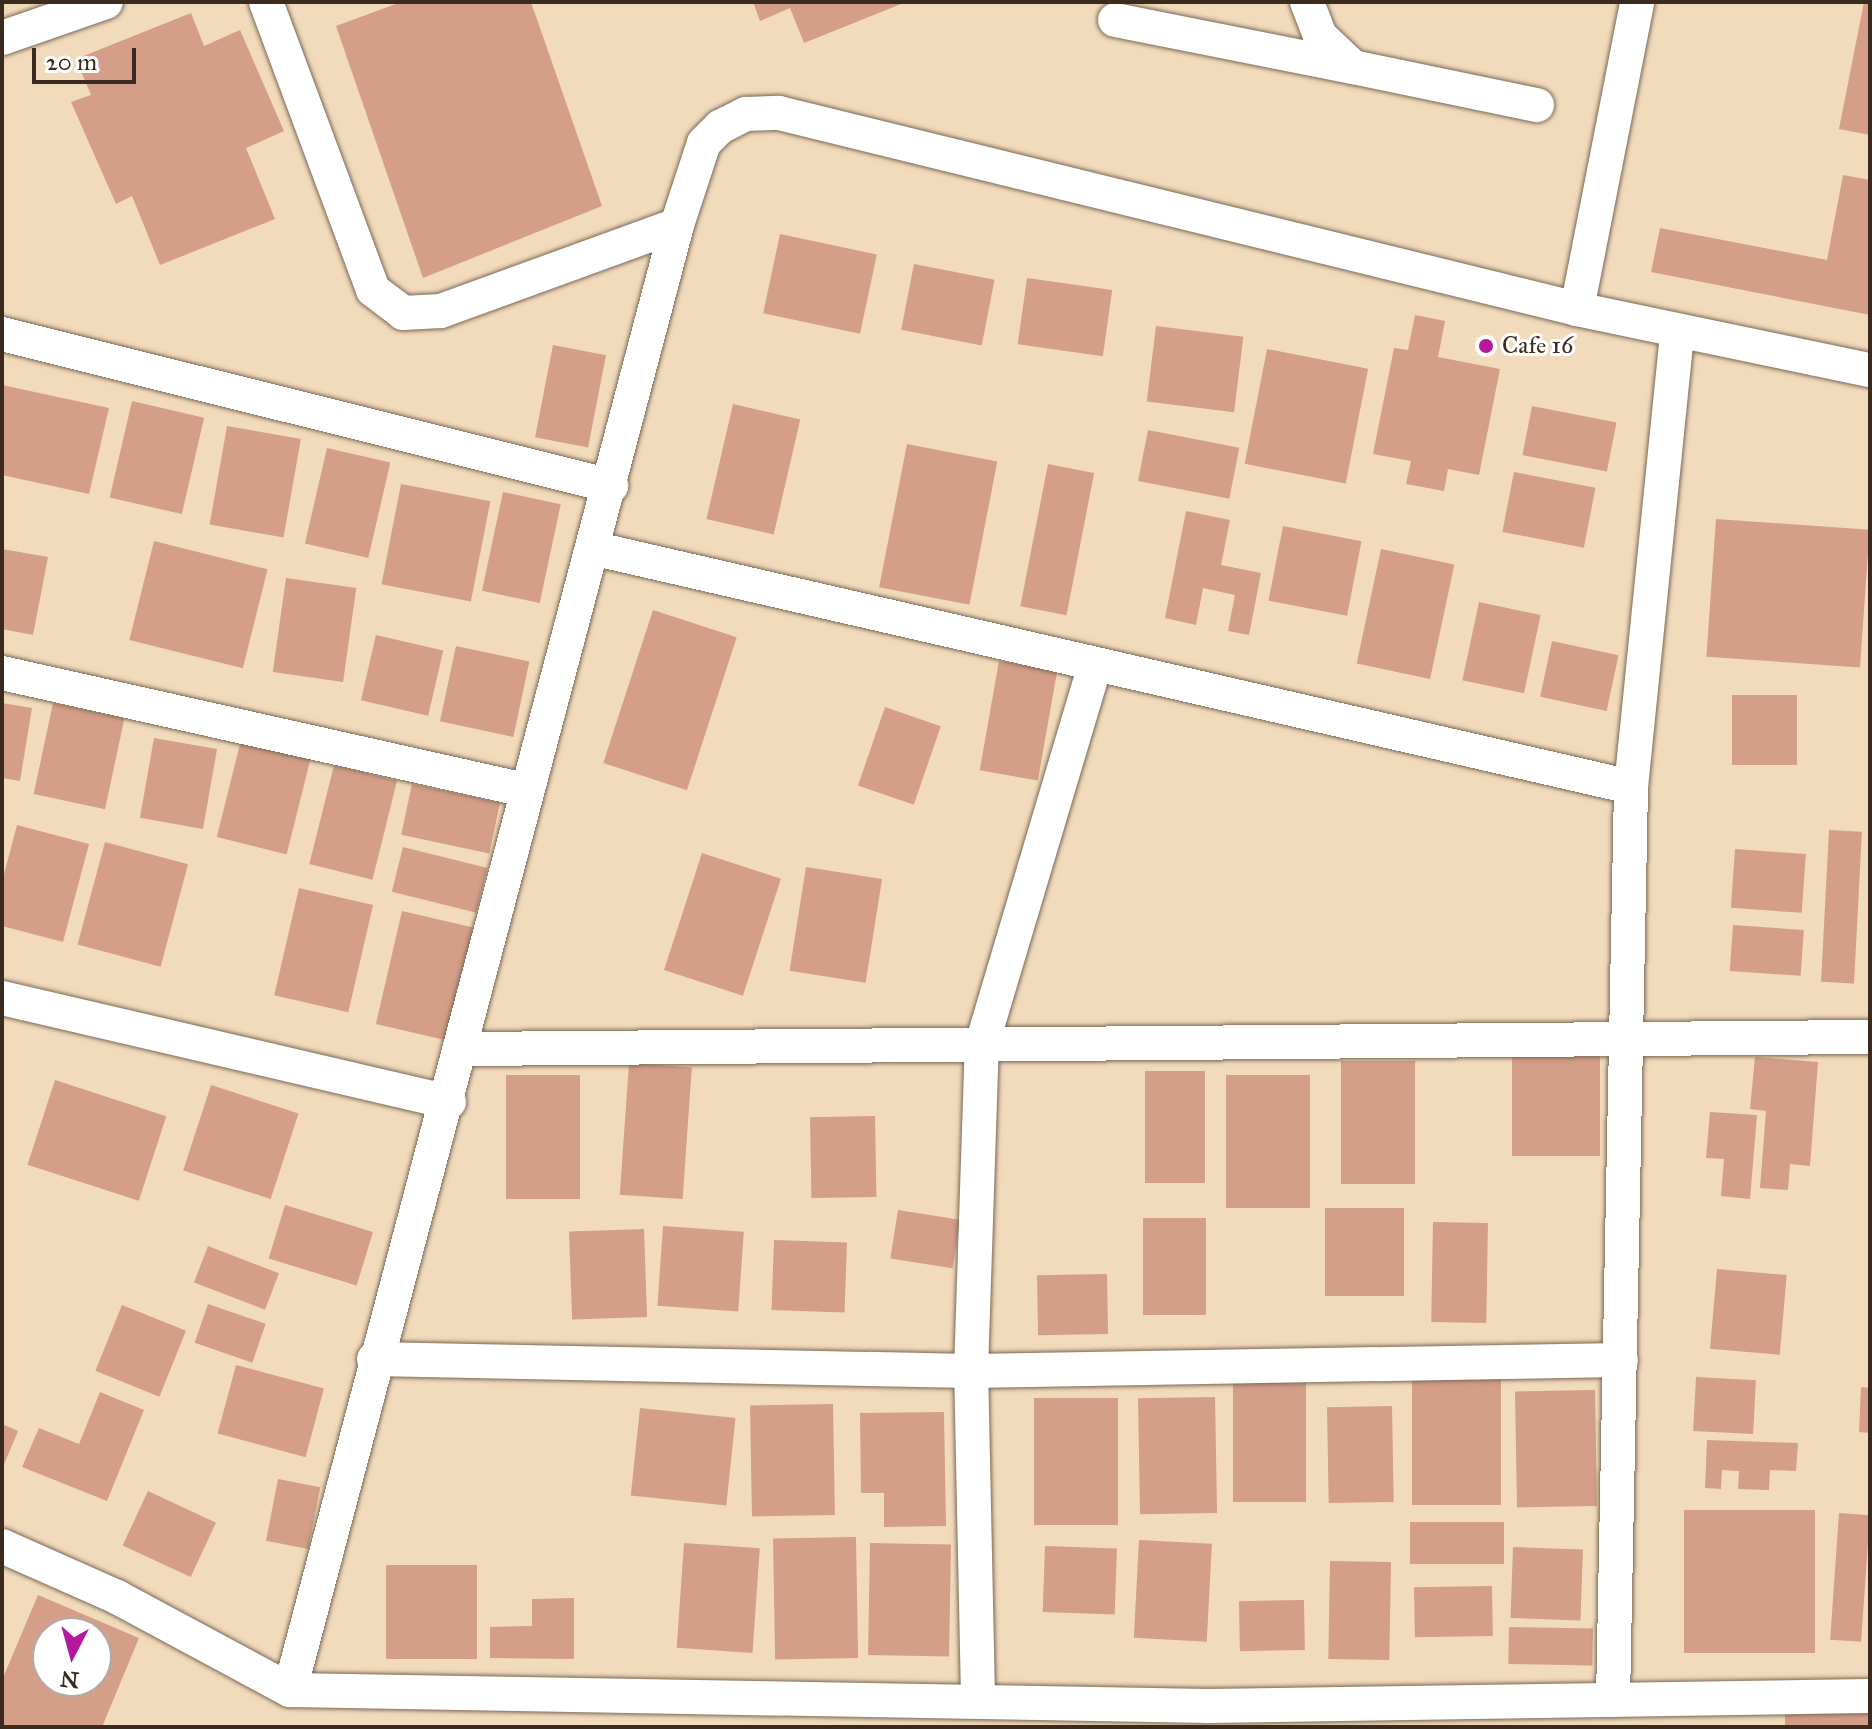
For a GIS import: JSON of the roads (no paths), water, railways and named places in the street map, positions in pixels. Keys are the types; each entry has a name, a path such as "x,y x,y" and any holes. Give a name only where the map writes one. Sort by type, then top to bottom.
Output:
{"street":[{"path":"2,38 106,2"},
{"path":"266,2 373,290 403,313 441,311 677,225"},
{"path":"1307,2 1320,36 1353,67"},
{"path":"1577,309 1637,2"},
{"path":"1115,20 1537,105"},
{"path":"290,1690 374,1359 464,1049 525,790 596,549 677,225 704,143 746,114 779,113 1577,309 1870,370"},
{"path":"1613,1700 1631,787 1677,331"},
{"path":"2,334 611,486"},
{"path":"596,549 1631,787"},
{"path":"978,1698 971,1371 982,1044 1095,665"},
{"path":"2,673 525,790"},
{"path":"2,998 449,1102"},
{"path":"464,1049 1625,1034 1870,1037"},
{"path":"374,1359 971,1371 1621,1360"},
{"path":"2,1546 117,1597 290,1690 978,1698 1206,1716 1613,1700 1870,1696"}],"place":[{"name":"Cafe 16","path":"1486,346"}]}
